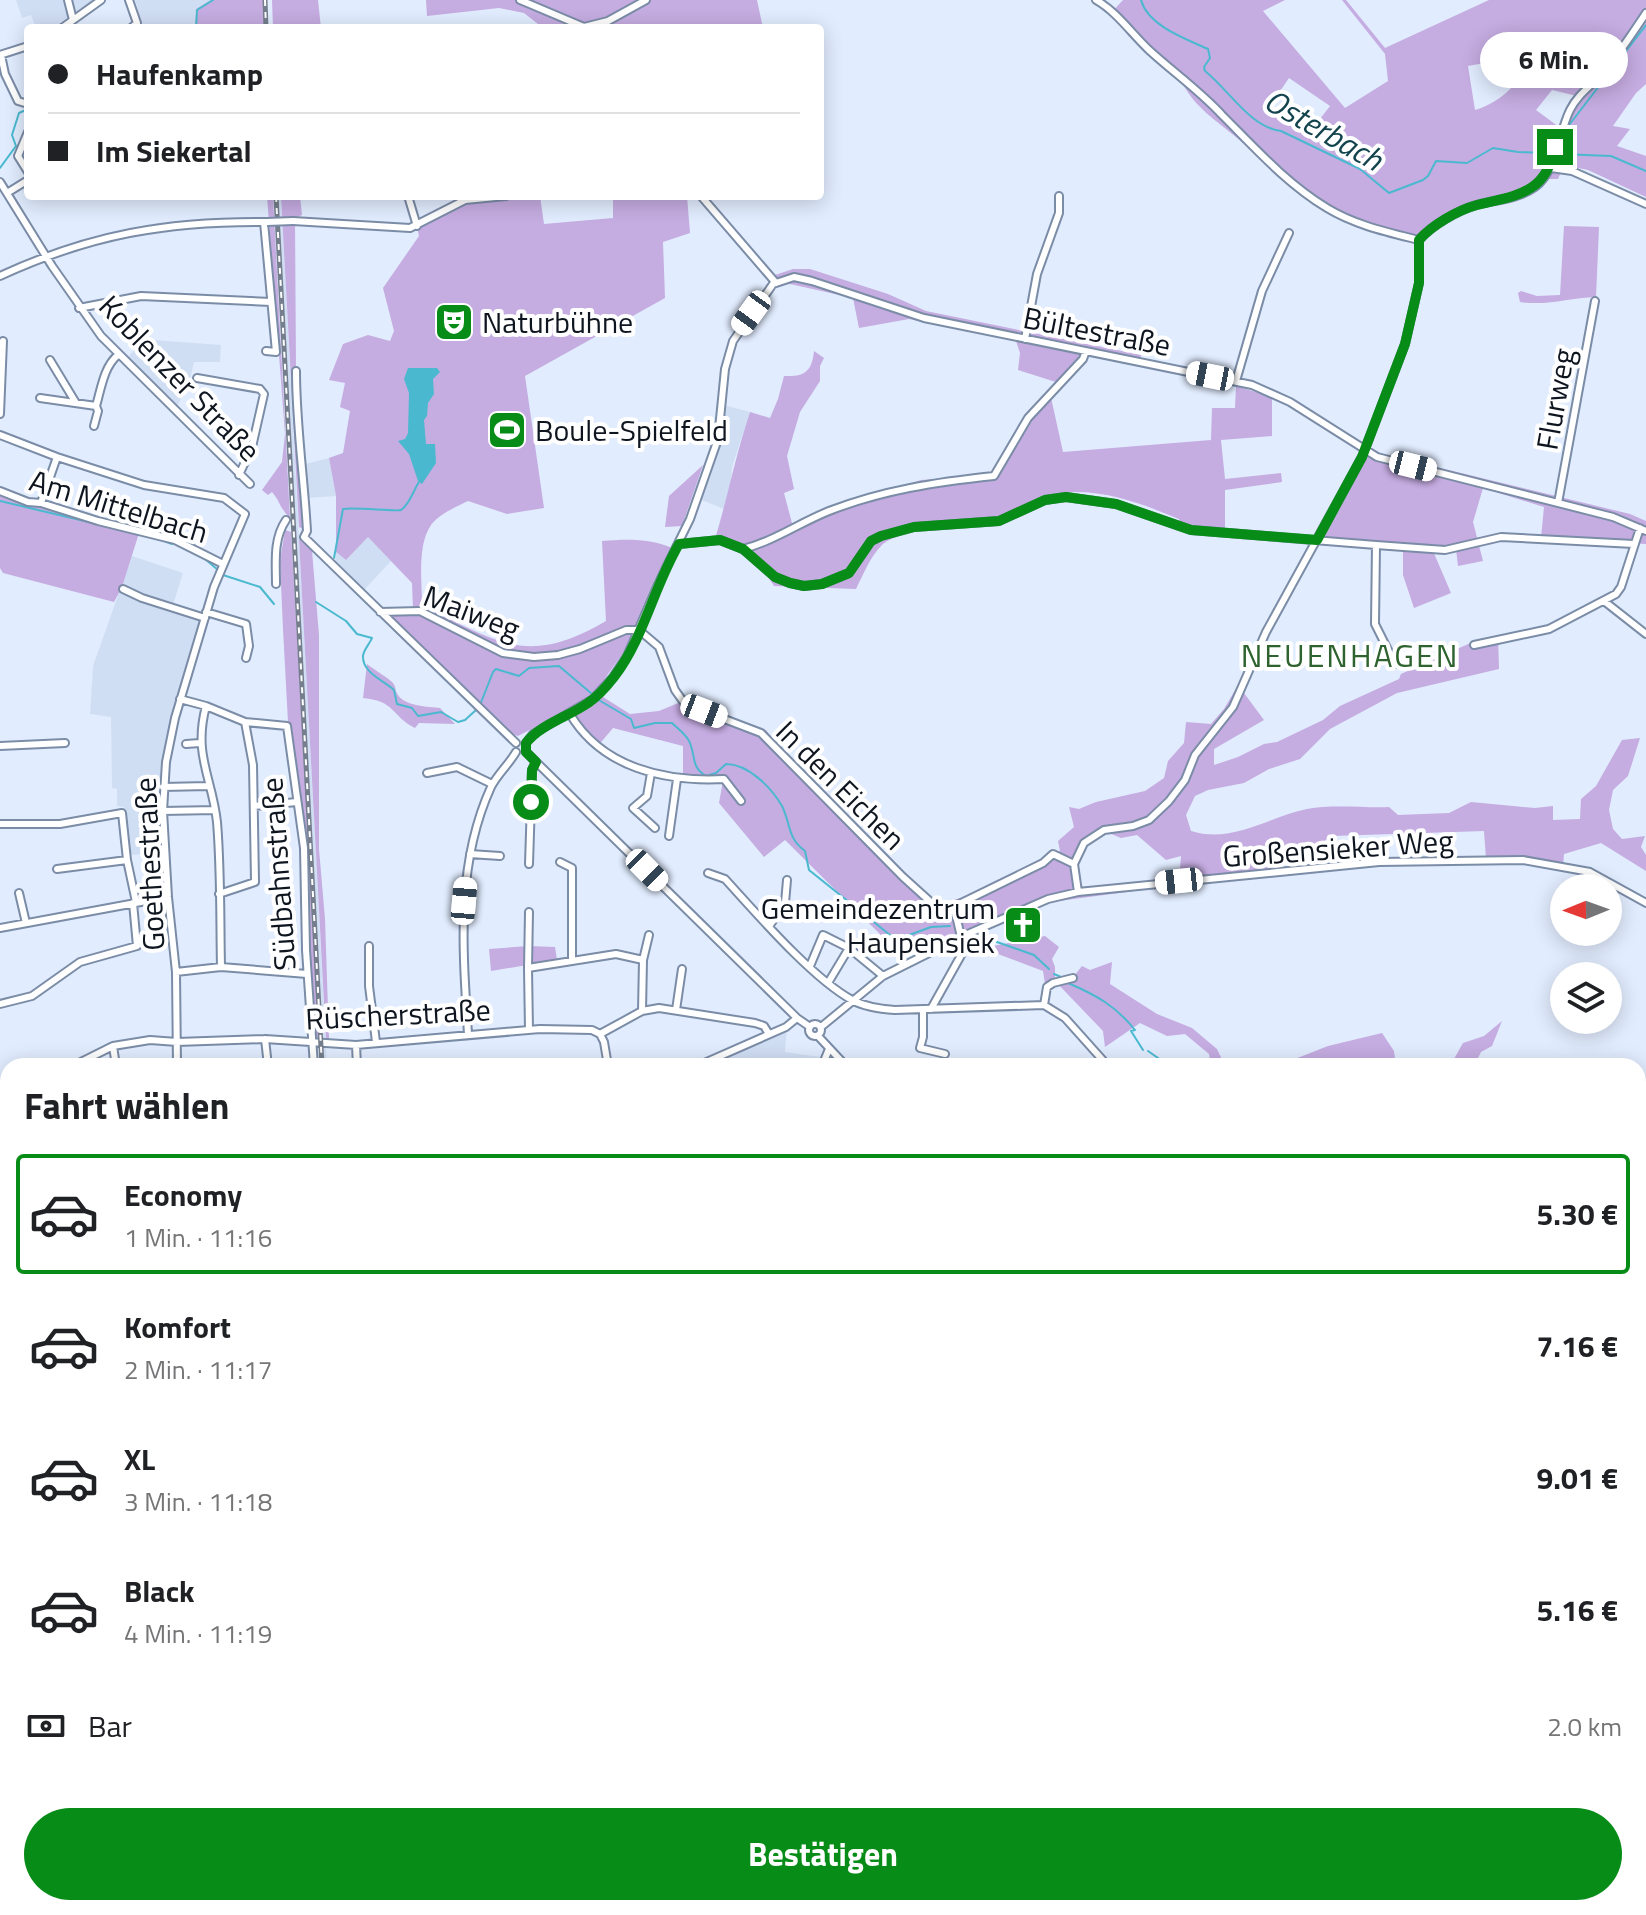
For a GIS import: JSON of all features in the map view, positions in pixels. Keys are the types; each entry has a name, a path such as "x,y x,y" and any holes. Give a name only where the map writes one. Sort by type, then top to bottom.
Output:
{"street":[{"path":"68,0 73,20"},
{"path":"68,24 101,0"},
{"path":"129,0 136,24"},
{"path":"520,0 577,24"},
{"path":"596,24 608,21 646,0"},
{"path":"1096,0 1113,12 1147,48 1221,113 1251,146 1294,184 1328,209 1375,229 1419,240"},
{"path":"1078,892 1074,864 1084,843 1104,830 1149,820 1185,780 1195,755 1233,707 1266,632 1364,450 1405,344 1419,283 1419,240 1427,231 1474,206 1503,200 1535,187 1551,168 1570,111 1579,95 1621,52 1646,13"},
{"path":"24,47 0,55 18,101 24,103"},
{"path":"24,142 18,156 24,166"},
{"path":"1551,168 1572,171 1646,204"},
{"name":"Koblenzer Straße","path":"0,182 79,308 118,355 250,484"},
{"path":"7,193 24,182"},
{"path":"1025,339 1037,274 1059,213 1059,196"},
{"path":"409,200 417,226"},
{"path":"0,276 45,255 117,234 164,226 293,221 403,228 417,226 462,200"},
{"path":"704,200 776,283 739,329 727,355 718,439 679,544 627,656 595,697 533,734 526,743 526,752 797,1018 810,1027 811,1034 820,1032 838,1058"},
{"path":"266,222 276,352 266,351"},
{"path":"1236,381 1262,291 1289,233"},
{"name":"Bültestraße","path":"776,283 801,277 924,318 1268,390 1383,459 1613,517 1643,529"},
{"path":"79,308 145,296 271,302"},
{"name":"Flurweg","path":"1558,503 1595,301"},
{"path":"0,414 3,341"},
{"path":"743,549 830,511 920,484 994,476 1028,418 1083,359 1086,351"},
{"path":"94,426 98,411 96,406 111,360 118,355"},
{"path":"50,360 76,403"},
{"path":"296,371 296,421 302,448 306,504 307,531 304,537 516,743 526,743"},
{"path":"197,378 260,389 264,394 252,447 239,475"},
{"path":"40,398 96,406"},
{"path":"0,435 57,457 41,503"},
{"name":"Goethestraße","path":"57,457 144,485 224,498 245,514 222,566 180,699 170,738 163,787 168,897 176,972 177,1058"},
{"name":"Am Mittelbach","path":"0,491 28,502 175,540 222,566"},
{"path":"679,544 720,540 743,549 775,577 804,586 822,584 849,573 871,541 881,536 914,527 999,521 1045,500 1066,497 1116,504 1191,530 1445,550 1501,537 1634,544"},
{"path":"276,584 276,547 286,520"},
{"path":"1474,645 1549,629 1604,601 1621,587 1634,544 1643,529"},
{"path":"1376,545 1375,624 1395,664"},
{"path":"123,589 142,598 246,624 249,646 246,658"},
{"path":"1604,601 1646,634"},
{"name":"Maiweg","path":"380,612 420,611 503,653 534,657 558,655 626,630 639,630"},
{"name":"In den Eichen","path":"639,630 659,647 675,690 685,704 761,733 903,877 934,905 951,908"},
{"path":"180,699 245,722 253,765 255,882 219,894"},
{"path":"206,706 200,743 215,810 221,967"},
{"path":"570,714 582,733 613,757 651,773 677,779 724,779 741,801"},
{"name":"Südbahnstraße","path":"245,722 287,726 304,848 307,974 314,1058"},
{"path":"0,746 65,743"},
{"path":"186,744 200,743"},
{"path":"468,1034 462,920 470,854 492,784 516,752 516,743"},
{"path":"516,752 526,752"},
{"path":"529,864 532,770 536,762"},
{"path":"427,773 457,767 492,784"},
{"path":"651,773 647,796 633,808 655,828"},
{"path":"669,836 677,779"},
{"path":"163,787 208,786"},
{"path":"254,806 297,802"},
{"path":"163,811 215,810"},
{"path":"0,824 60,824 122,813 135,903 137,946 80,962 32,996 0,1004"},
{"path":"470,854 500,856"},
{"path":"931,1009 964,950 963,936 955,911 951,908 1043,863 1053,854 1074,864"},
{"path":"57,869 127,860"},
{"name":"Großensieker Weg","path":"820,1032 852,1000 883,976 963,936 1048,899 1078,892 1379,862 1523,860 1590,872 1646,903"},
{"path":"560,862 572,868 572,959"},
{"path":"708,873 725,879 810,966 852,1000 873,1008 923,1010 1044,1005 1065,1018 1095,1058"},
{"path":"770,925 785,903 787,880"},
{"path":"19,893 26,923"},
{"path":"0,928 168,897"},
{"path":"529,912 529,1030"},
{"path":"642,1011 643,960 649,935"},
{"path":"810,966 823,935 849,948 883,976"},
{"path":"369,946 369,986 376,1042"},
{"path":"828,983 849,948"},
{"path":"528,968 616,954 643,960"},
{"path":"176,972 221,967 307,974"},
{"path":"676,1010 682,969"},
{"path":"1044,1005 1047,987 1073,978"},
{"path":"607,1058 600,1034 642,1011 659,1008 755,1023 764,1026 769,1034"},
{"path":"923,1010 920,1048 945,1054"},
{"path":"715,1058 786,1027 797,1018"},
{"name":"Rüscherstraße","path":"89,1058 113,1046 150,1040 265,1039 356,1045 529,1030 592,1030 600,1034"},
{"path":"265,1039 267,1058"},
{"path":"356,1045 357,1058"},
{"path":"113,1046 115,1058"},
{"path":"825,1058 829,1049"}],"shaded area":[{"path":"16,0 93,0 58,24 34,24 31,15 22,18"},
{"path":"135,0 211,0 195,13 195,24 143,24"},
{"path":"211,0 263,0 265,24 195,24 196,9"},
{"path":"272,0 318,0 321,24 273,24"},
{"path":"426,0 757,0 762,24 538,24 524,13 499,8 427,16"},
{"path":"1123,0 1285,0 1263,11 1345,108 1388,81 1385,54 1342,0 1346,0 1385,48 1489,0 1646,0 1646,84 1613,126 1630,129 1617,146 1646,156 1646,197 1588,170 1564,165 1558,179 1547,179 1533,191 1473,206 1428,230 1422,240 1383,228 1326,204 1274,170 1199,106 1182,82 1111,13","holes":["1524,56 1520,74 1509,90 1475,110 1468,66","1289,78 1330,106 1310,132 1270,106","1552,90 1577,96 1559,127 1536,110"]},
{"path":"267,200 273,200 290,518 272,492 268,495 262,490 282,462 285,434"},
{"path":"273,200 281,200 327,1058 321,1058"},
{"path":"281,200 300,200 302,215 295,218 296,369 305,526 303,529 299,527"},
{"path":"541,200 544,224 613,218 613,200 687,200 690,233 663,242 665,298 525,376 544,508 507,514 468,501 438,517 424,543 422,606 493,639 533,646 554,643 606,621 602,541 646,541 672,548 654,580 623,653 595,692 630,714 659,711 683,701 766,730 788,759 905,878 935,903 984,890 1060,851 1058,841 1074,827 1069,807 1079,809 1145,791 1164,778 1168,761 1184,743 1186,722 1211,724 1238,685 1264,720 1214,749 1214,765 1264,744 1277,742 1323,720 1340,706 1399,679 1401,674 1475,641 1498,636 1499,669 1397,693 1330,729 1300,759 1269,769 1244,783 1208,790 1195,796 1186,815 1191,831 1206,834 1235,832 1307,809 1337,806 1389,807 1398,815 1449,813 1471,802 1535,808 1553,806 1553,820 1580,819 1581,799 1596,786 1622,740 1640,738 1628,776 1613,790 1609,810 1613,829 1622,839 1645,836 1641,847 1646,855 1646,871 1601,843 1564,854 1563,866 1486,859 1484,831 1332,836 1318,845 1287,849 1271,873 1051,902 1048,899 1179,881 1181,856 1166,860 1137,835 1121,838 1104,831 1088,843 1080,856 1083,891 1047,898 983,926 993,946 1045,936 1059,947 1052,959 1055,980 1074,976 1082,966 1090,970 1112,962 1110,984 1157,1014 1192,1028 1217,1049 1221,1058 1210,1058 1209,1054 1185,1034 1167,1036 1140,1023 1105,1047 1103,1031 1055,981 1045,984 1043,971 990,951 960,951 936,934 889,943 785,840 764,857 719,803 724,775 683,776 683,746 613,728 597,747 582,733 568,710 518,736 512,734 389,615 413,609 412,583 368,537 346,560 336,552 336,496 329,458 343,453 350,411 340,407 345,383 329,380 343,344 368,335 390,341 394,331 383,288 419,236 417,227 466,202"},
{"path":"1564,226 1599,227 1596,297 1520,302 1518,293 1521,291 1537,296 1560,295"},
{"path":"793,269 810,269 888,294 926,311 1141,355 1140,364 1084,353 1059,383 1018,370 1020,353 1016,341 909,319 859,328 853,298 790,284 765,286 775,275"},
{"path":"139,339 221,345 220,362 194,362 177,407 127,358 139,345"},
{"path":"814,351 824,358 820,366 820,381 800,412 787,456 794,489 784,493 793,527 829,510 921,480 992,475 1016,432 1050,393 1063,452 1211,440 1212,408 1235,408 1236,386 1272,397 1272,436 1221,440 1225,479 1281,473 1282,482 1225,490 1225,528 1182,526 1179,519 1132,501 1099,494 1065,492 1048,495 998,517 919,531 890,540 873,555 856,589 774,586 761,566 715,539 750,412 770,418 784,376 806,372"},
{"path":"724,405 750,412 732,467 724,509 699,499 721,437"},
{"path":"1363,445 1382,454 1630,514 1646,521 1646,544 1541,538 1544,507 1483,488 1473,522 1483,561 1458,566 1456,549 1433,551 1451,593 1414,608 1403,575 1403,547 1320,540"},
{"path":"329,458 336,496 307,498 305,464"},
{"path":"703,465 682,526 665,527 669,496"},
{"path":"0,494 27,504 140,530 122,587 114,602 3,573 0,568"},
{"path":"285,530 291,532 320,1039 314,1039 307,875 288,722 280,561"},
{"path":"368,537 391,561 364,590 335,562 336,552 346,560"},
{"path":"299,539 312,551 319,635 319,849 329,1039 326,1039"},
{"path":"132,556 183,573 172,608 202,618 167,740 160,782 162,853 128,855 124,807 117,806 117,789 112,788 111,717 90,714 93,666"},
{"path":"367,664 391,681 401,699 440,708 455,724 419,723 415,728 382,702 363,698"},
{"path":"555,947 557,960 491,971 489,949"},
{"path":"1502,1021 1492,1046 1481,1052 1478,1058 1455,1058 1463,1043 1484,1036"},
{"path":"787,1029 785,1052 820,1057 820,1058 722,1058"},
{"path":"1382,1033 1395,1058 1297,1058 1328,1046"}],"water":[{"path":"408,368 437,368 440,372 433,379 434,394 424,420 426,444 435,444 436,463 422,484 418,481 409,454 398,441 405,439 408,433 409,393 404,379"}],"waterway":[{"name":"Osterbach","path":"196,24 197,10 213,0"},
{"name":"Osterbach","path":"1141,0 1159,24 1208,49 1210,58 1205,71 1259,123 1360,169 1389,193 1423,180 1436,161 1467,163 1493,148 1554,153"},
{"name":"Osterbach","path":"1566,129 1646,25"},
{"name":"Osterbach","path":"0,168 16,146 12,135 19,113 24,111"},
{"path":"1559,154 1611,156 1646,171"},
{"path":"334,558 343,509 401,510 419,482"},
{"path":"0,501 131,532"},
{"path":"164,541 172,544"},
{"path":"205,559 218,570"},
{"path":"223,575 260,587 274,604"},
{"path":"316,602 346,621 357,634 372,638 363,654 364,662 370,672 394,690 397,704 412,708 418,716 441,712 458,722 476,710"},
{"path":"480,705 496,669 519,676 529,668 559,666 592,694"},
{"path":"597,699 631,719 634,728 672,723 689,740 696,766 706,776 716,773 726,764 742,768 758,778 782,806 792,836 805,851 809,870 890,935 901,938 931,927 950,926"},
{"path":"977,935 1034,955 1049,969"},
{"path":"1054,974 1061,977"},
{"path":"1068,983 1120,1014 1135,1030 1131,1031 1143,1050"},
{"path":"1148,1051 1158,1058"}],"railway":[{"path":"265,0 266,24"},
{"path":"276,200 322,1058"}],"place":[{"name":"Naturbühne","path":"454,322"},
{"name":"Boule-Spielfeld","path":"507,430"},
{"name":"Gemeindezentrum Haupensiek","path":"1023,925"}],"district":[{"name":"NEUENHAGEN","path":"1350,655"}],"route":[{"path":"531,802 532,770 536,762 526,752 526,743 533,734 588,703 613,677 627,656 679,544 720,540 743,549 775,577 804,586 822,584 849,573 871,541 881,536 914,527 999,521 1045,500 1066,497 1116,504 1191,530 1317,540 1362,457 1405,344 1419,283 1419,240 1427,231 1474,206 1503,200 1535,187 1551,168 1555,147"}]}
